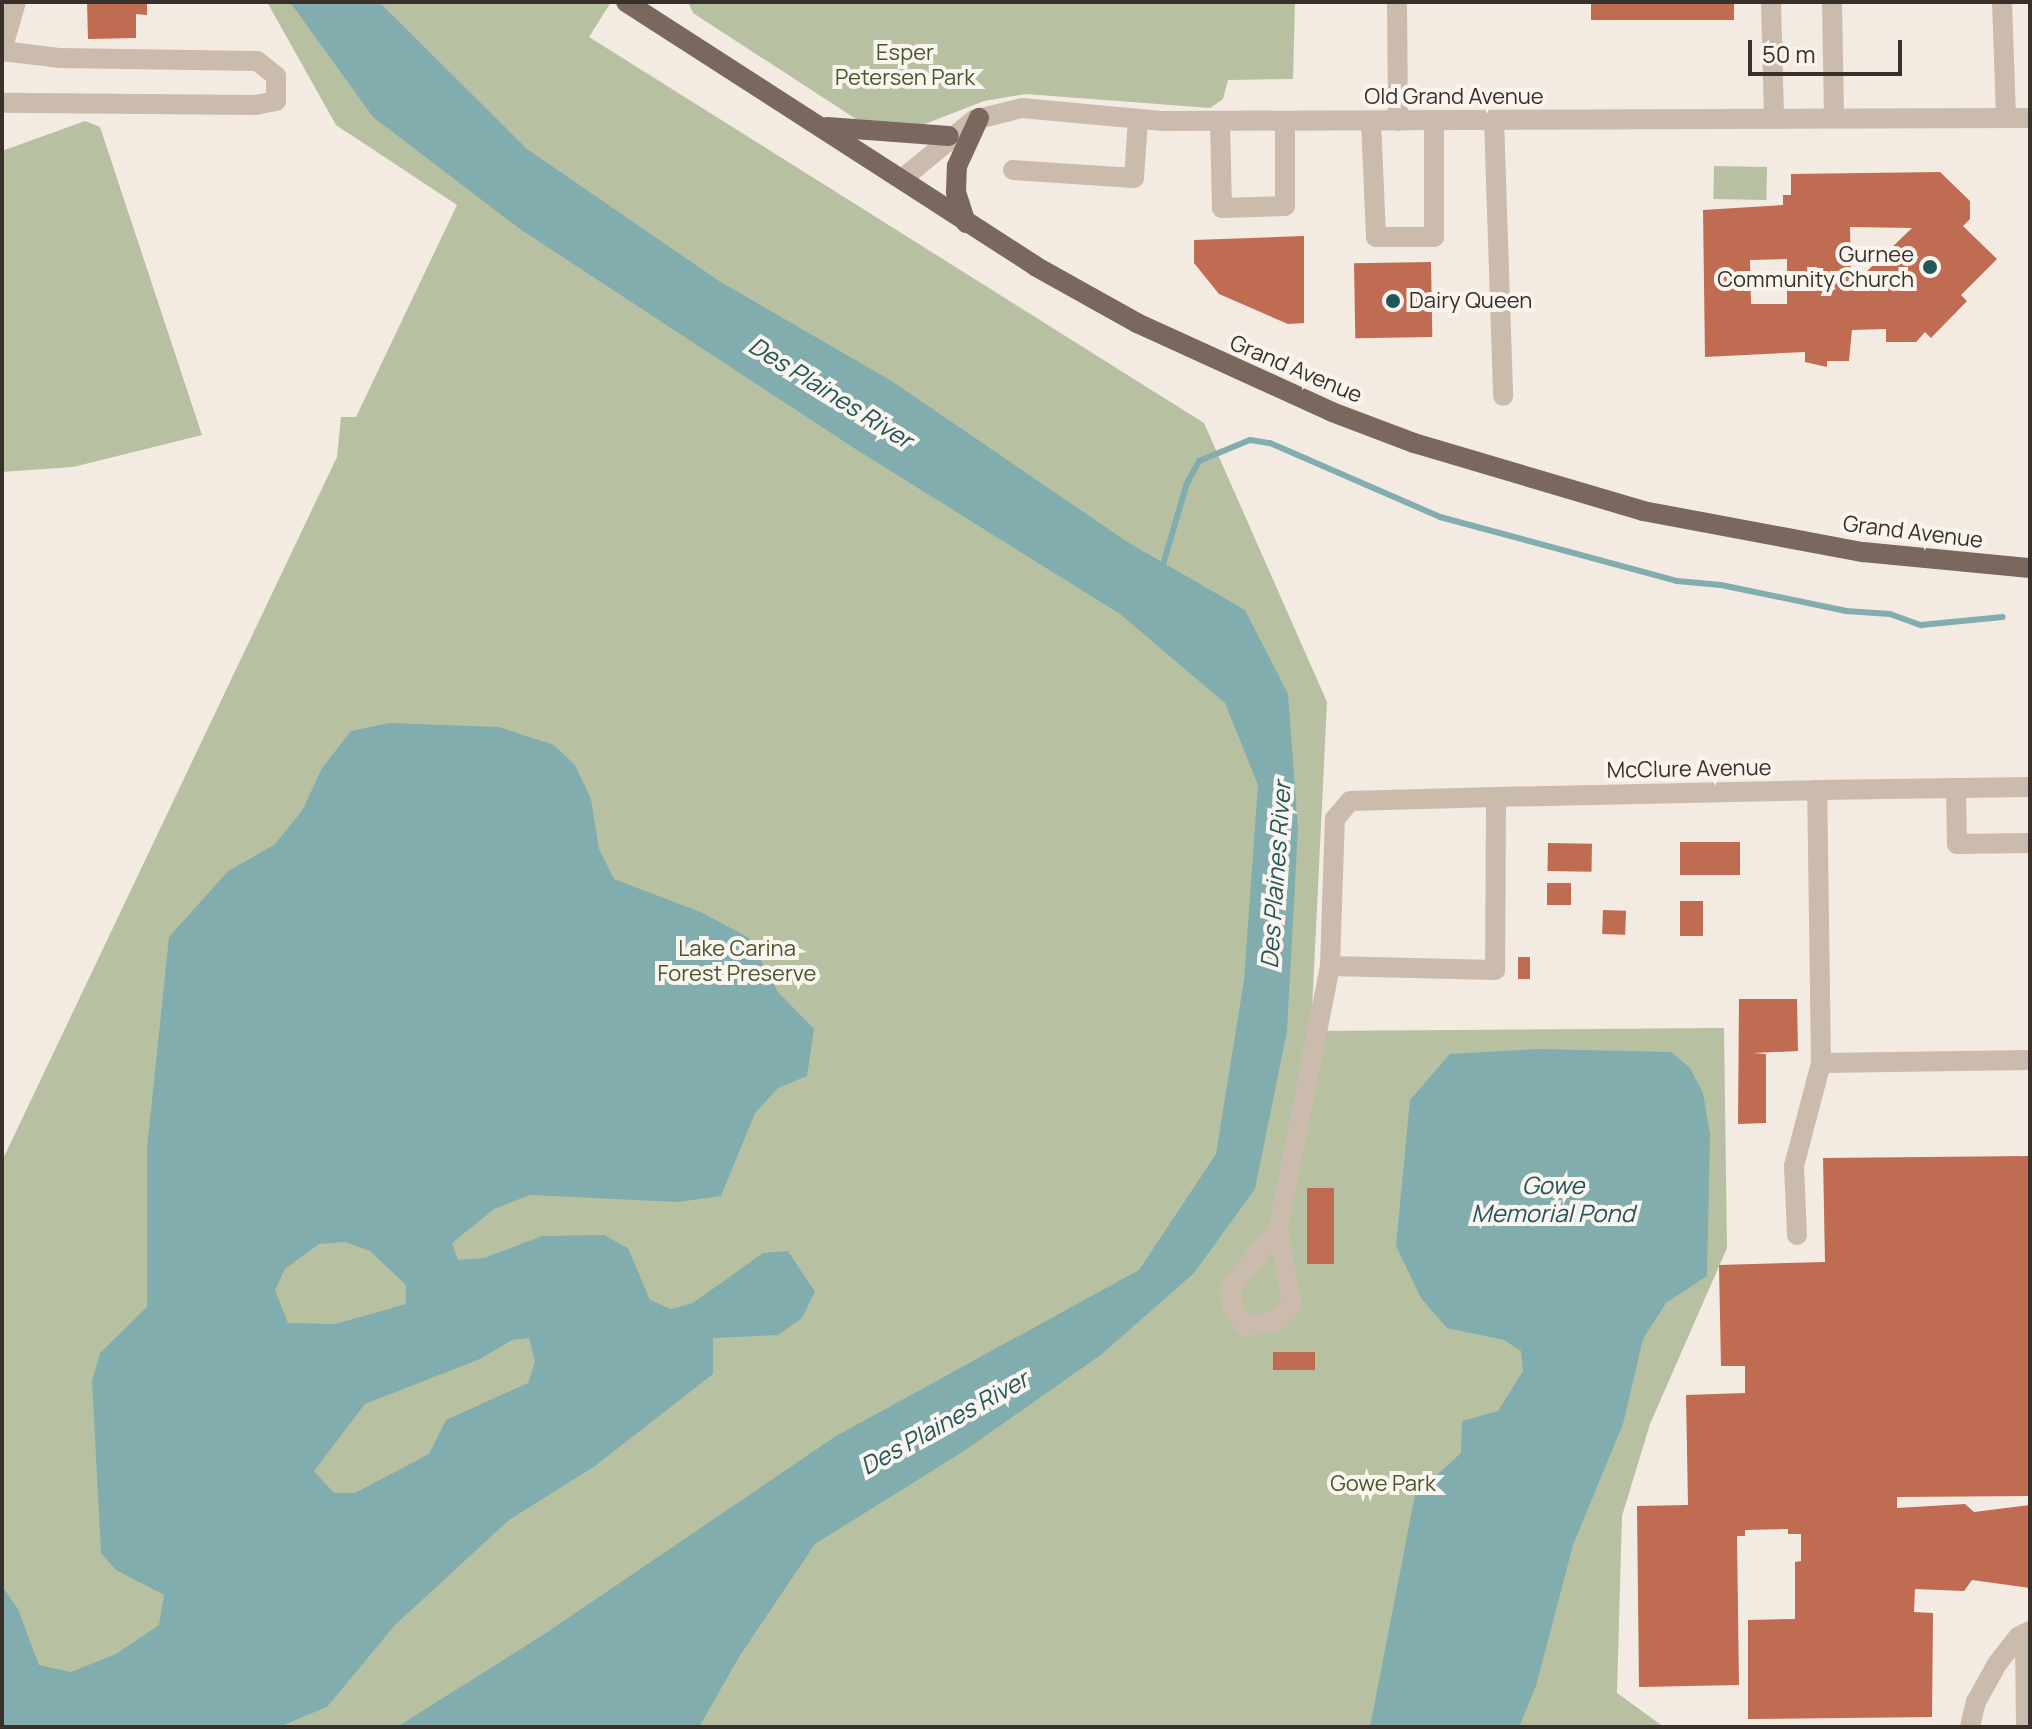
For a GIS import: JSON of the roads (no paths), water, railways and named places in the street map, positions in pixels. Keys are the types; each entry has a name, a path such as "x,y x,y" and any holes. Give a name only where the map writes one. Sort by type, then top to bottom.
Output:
{"main road":[{"name":"Grand Avenue","path":"637,5 966,223 1137,323 1262,383 1414,443 1554,487 1715,526 1863,552 2030,568"},
{"path":"966,223 956,192 957,166 979,118"},
{"path":"819,126 949,136"}],"street":[{"path":"2,103 255,105 276,101 276,76 257,61 59,58 2,51 16,2"},
{"path":"1397,2 1398,121"},
{"path":"1771,2 1774,118"},
{"path":"1832,2 1834,117"},
{"path":"2002,2 2006,117"},
{"name":"Old Grand Avenue","path":"902,179 949,136 979,118 1022,108 1138,119 1220,121 2030,118"},
{"path":"1013,170 1134,178 1138,119"},
{"path":"1371,121 1376,237 1434,237 1434,120"},
{"path":"1494,120 1503,396"},
{"path":"1220,121 1222,208 1285,206 1285,121"},
{"name":"McClure Avenue","path":"1330,966 1335,819 1350,801 2030,787"},
{"path":"1956,788 1957,844 2030,843"},
{"path":"1797,1235 1794,1166 1821,1063 1817,790"},
{"path":"1278,1229 1330,966 1495,970 1496,797"},
{"path":"1821,1063 2030,1060"},
{"path":"1970,1727 1976,1702 1997,1664 2027,1633"},
{"path":"2026,1727 2027,1633"}],"water":[{"name":"Des Plaines River","path":"290,2 379,2 527,149 719,281 890,380 1129,543 1245,610 1288,694 1298,828 1287,1031 1255,1189 1194,1273 1102,1354 964,1451 815,1544 739,1657 699,1727 397,1727 543,1635 836,1436 1139,1270 1216,1154 1244,980 1258,785 1225,703 1120,614 857,450 520,229 373,117"},
{"path":"389,723 499,727 554,745 575,765 591,799 599,849 614,879 703,913 749,938 778,992 814,1029 807,1076 778,1088 755,1113 721,1196 678,1202 530,1195 494,1209 452,1243 458,1260 484,1258 542,1236 604,1235 628,1248 650,1300 671,1309 693,1303 763,1253 788,1251 815,1292 802,1318 778,1335 713,1338 713,1374 595,1466 509,1520 395,1625 327,1707 279,1727 2,1727 2,1586 18,1609 39,1665 71,1672 116,1654 159,1625 164,1595 116,1570 101,1553 92,1381 100,1353 147,1307 147,1148 169,937 228,871 274,845 302,811 322,768 351,731","holes":["345,1242 370,1251 406,1285 406,1304 335,1324 288,1323 275,1290 285,1269 319,1244","529,1338 535,1362 528,1383 446,1420 429,1454 355,1493 334,1493 314,1471 365,1404 480,1359 512,1340"]},
{"name":"Gowe Memorial Pond","path":"1538,1049 1671,1052 1690,1068 1703,1093 1710,1134 1707,1276 1666,1303 1643,1339 1623,1424 1573,1545 1536,1686 1519,1727 1370,1727 1415,1495 1461,1453 1462,1421 1498,1411 1523,1371 1521,1351 1504,1340 1447,1328 1421,1298 1396,1246 1410,1100 1450,1054"}],"waterway":[{"path":"1162,568 1187,483 1199,461 1250,440 1270,443 1440,517 1677,581 1721,585 1846,611 1890,614 1921,625 2003,617"}],"place":[{"name":"Gurnee Community Church","path":"1930,267"},
{"name":"Dairy Queen","path":"1393,301"}],"park label":[{"name":"Esper Petersen Park","path":"905,64"},
{"name":"Lake Carina Forest Preserve","path":"737,960"},
{"name":"Gowe Park","path":"1383,1484"}]}
